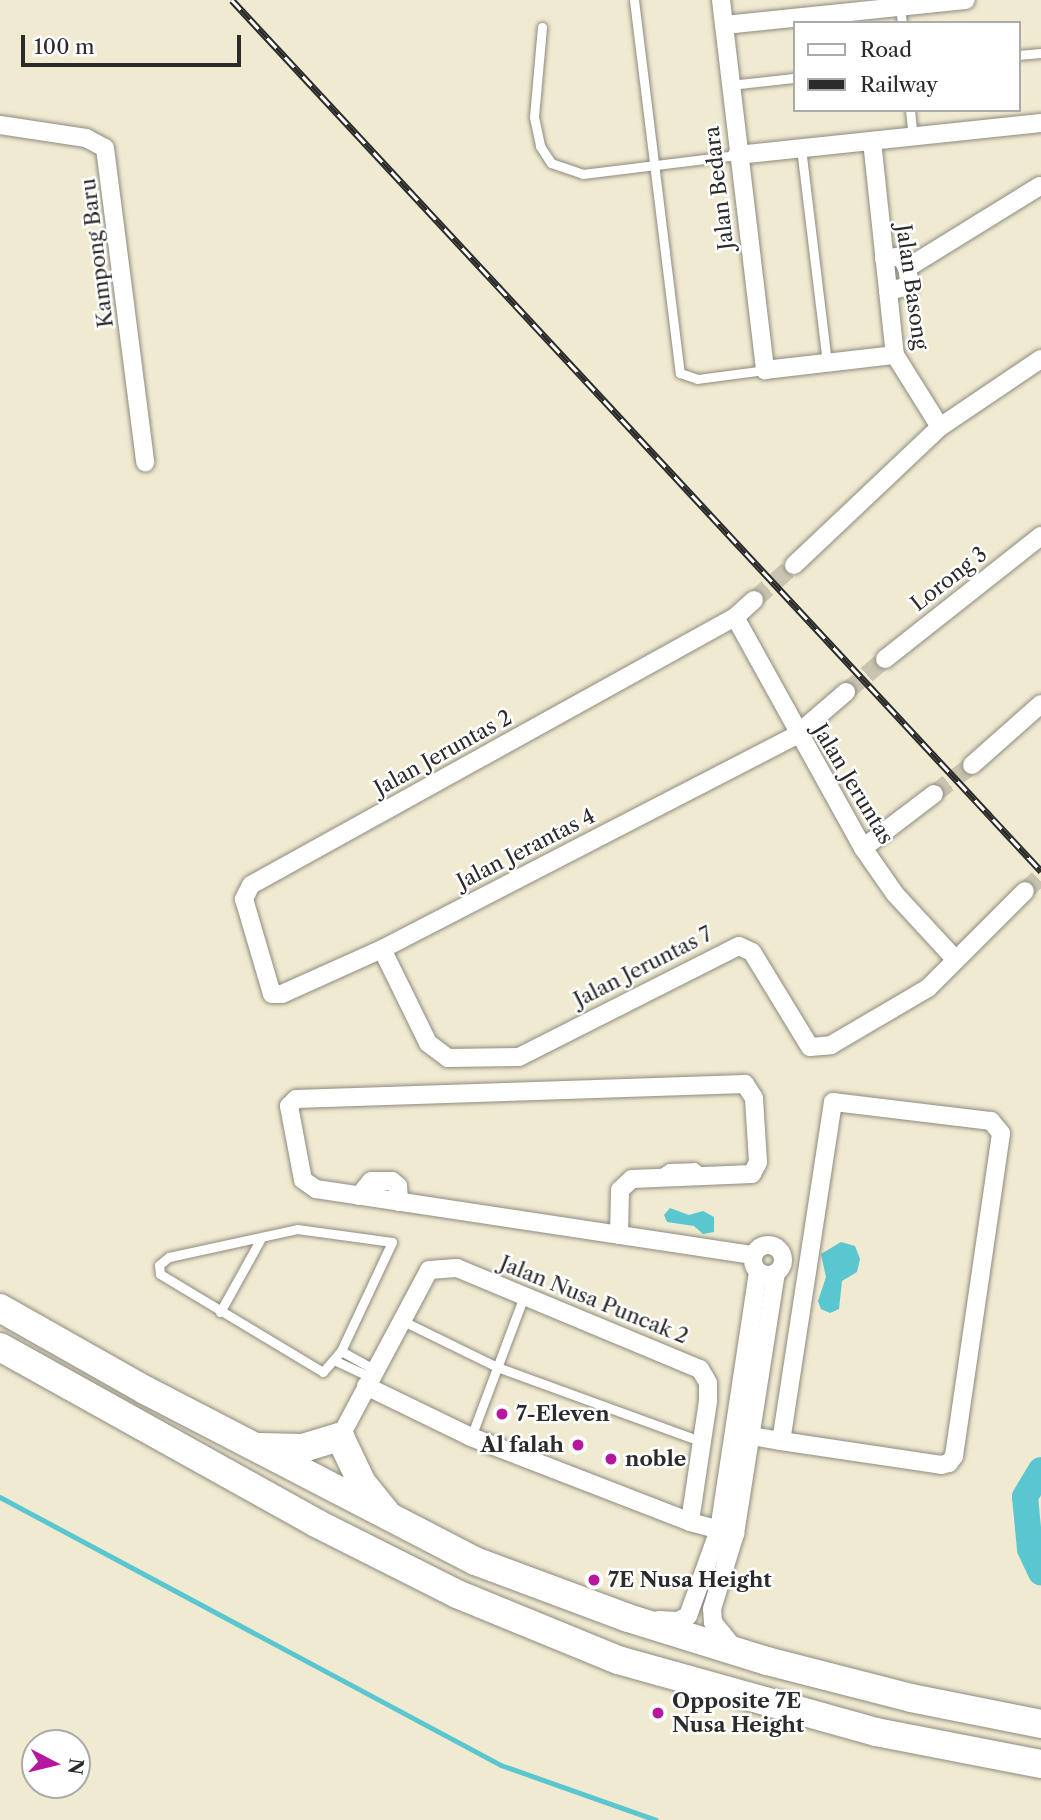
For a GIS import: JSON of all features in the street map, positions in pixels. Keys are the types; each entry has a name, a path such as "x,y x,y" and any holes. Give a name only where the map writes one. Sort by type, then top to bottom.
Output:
{"main road":[{"path":"0,1308 255,1447 475,1561 628,1618 739,1651 911,1698 1041,1724"},
{"path":"0,1347 316,1523 446,1588 618,1660 876,1732 1041,1764"},
{"path":"255,1447 303,1448 341,1437 362,1483 391,1519"}],"street":[{"name":"Jalan Bedara","path":"721,0 737,155 765,370"},
{"path":"795,21 901,15 963,0"},
{"path":"724,25 792,21"},
{"path":"737,155 1041,123"},
{"name":"Kampong Baru","path":"0,125 86,138 105,148 145,462"},
{"name":"Jalan Basong","path":"872,141 895,355 940,427"},
{"path":"908,268 1040,187"},
{"path":"884,259 901,256 908,268 910,286 888,291"},
{"path":"765,370 895,355"},
{"path":"794,565 940,427 1041,359"},
{"name":"Lorong 3","path":"885,659 1041,536"},
{"name":"Jalan Jeruntas 2","path":"272,994 244,900 251,886 735,617 754,600"},
{"name":"Jalan Jeruntas","path":"735,617 796,735 863,848 895,894 955,959"},
{"path":"796,735 846,692"},
{"path":"972,765 1041,704"},
{"name":"Jalan Jerantas 4","path":"272,994 282,994 382,949 796,735"},
{"path":"863,848 934,794"},
{"path":"955,959 1025,891"},
{"name":"Jalan Jeruntas 7","path":"382,949 428,1043 449,1058 519,1057 739,946 752,952 810,1047 831,1045 929,988 955,959"},
{"path":"619,1235 620,1190 632,1179 744,1177 755,1170 754,1098 745,1084 296,1099 289,1105 288,1115 303,1180 316,1189 359,1196 371,1181 392,1181 398,1186 399,1202 619,1235 755,1263 776,1273"},
{"path":"742,1435 781,1441 941,1465 954,1456 1001,1133 990,1121 833,1102 781,1441"},
{"path":"739,1651 722,1638 712,1609 742,1435 776,1273 783,1259 775,1246 759,1247 755,1263 742,1435"},
{"name":"Jalan Nusa Puncak 2","path":"400,1319 429,1270 457,1268 523,1299 700,1369 708,1383 703,1442 690,1522"},
{"path":"341,1437 400,1319"},
{"path":"370,1378 471,1437 690,1522 727,1532"},
{"path":"628,1618 678,1621 688,1616 727,1532"}],"lane":[{"path":"634,0 680,373 697,379 765,370"},
{"path":"541,27 534,117 545,157 576,174 737,155"},
{"path":"1020,55 1041,53"},
{"path":"730,85 792,78"},
{"path":"910,112 913,136"},
{"path":"801,148 827,363"},
{"path":"297,1229 392,1242 330,1370 318,1372 220,1312 166,1279 159,1265 169,1257 260,1240 297,1229"},
{"path":"220,1312 260,1240"},
{"path":"471,1437 523,1299"},
{"path":"400,1319 498,1367 703,1442"},
{"path":"341,1352 370,1378"},
{"path":"336,1361 370,1378"}],"water":[{"path":"670,1208 689,1215 703,1211 714,1217 714,1232 703,1234 694,1226 667,1222 664,1215"},
{"path":"841,1242 855,1246 860,1259 857,1272 842,1281 839,1309 830,1313 821,1309 818,1301 826,1277 821,1254"}],"waterway":[{"path":"1041,1470 1025,1497 1030,1549 1041,1573"},
{"path":"0,1497 501,1765 656,1820"}],"tunnel":[{"path":"754,600 794,565"},
{"path":"846,692 885,659"},
{"path":"934,794 972,765"},
{"path":"1025,891 1041,876"}],"railway":[{"path":"232,0 1041,871"}],"place":[{"name":"7-Eleven","path":"502,1414"},
{"name":"Al falah","path":"578,1445"},
{"name":"noble","path":"611,1459"},
{"name":"7E Nusa Height","path":"594,1580"},
{"name":"Opposite 7E Nusa Height","path":"658,1713"}]}
